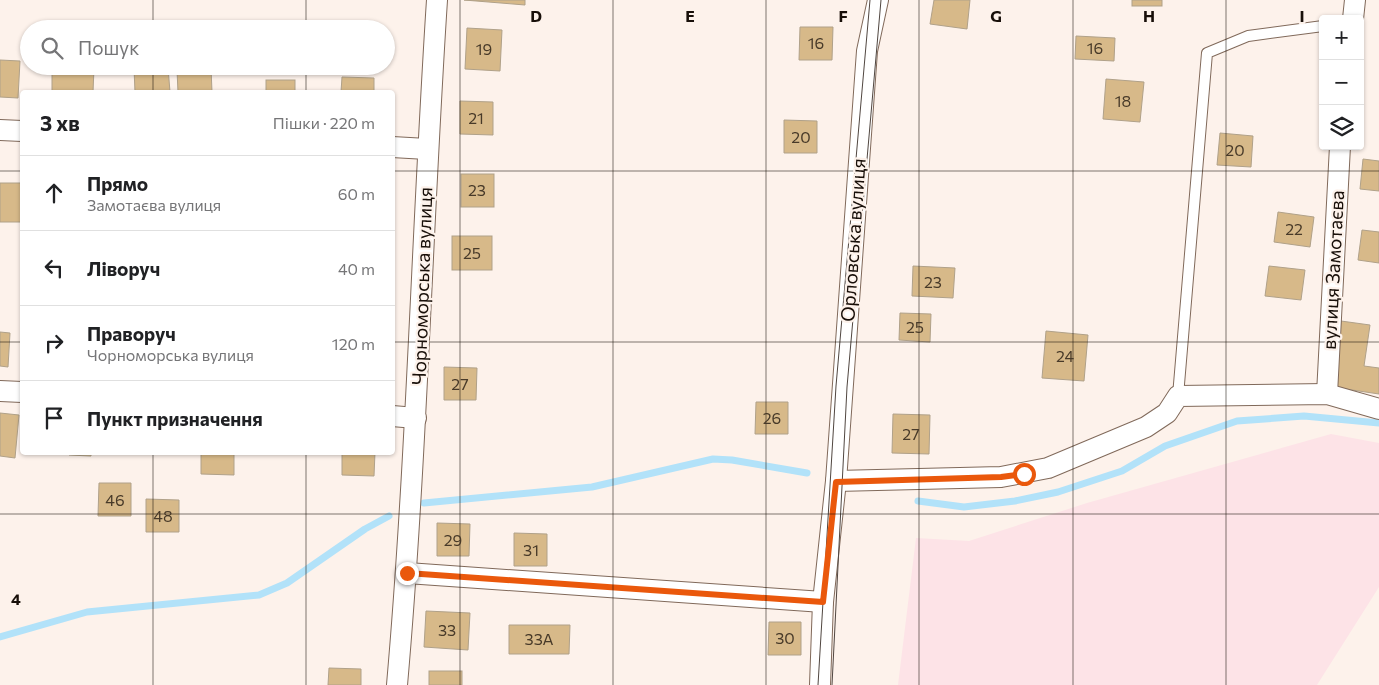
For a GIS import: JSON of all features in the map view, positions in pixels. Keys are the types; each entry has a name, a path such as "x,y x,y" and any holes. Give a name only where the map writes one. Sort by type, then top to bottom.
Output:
{"street":[{"name":"Чорноморська вулиця","path":"397,685 407,573 416,418 427,149 437,0"},
{"name":"Орловська вулиця","path":"820,685 823,602 836,482 867,51 878,0"},
{"path":"1353,15 1354,0"},
{"path":"0,130 20,131"},
{"path":"395,147 427,149"},
{"name":"вулиця Замотаєва","path":"1327,394 1340,150"},
{"path":"0,391 20,392"},
{"path":"836,482 1001,477 1048,468 1146,428 1167,413 1178,396 1327,394 1379,409"},
{"path":"395,416 416,418"},
{"path":"407,573 823,602"}],"lane":[{"path":"1178,396 1207,53 1248,36 1319,27"}],"shaded area":[{"path":"1331,434 1379,443 1379,587 1317,685 898,685 916,538 969,541 1087,503"}],"building":[{"path":"464,0 525,0 525,5"},
{"path":"934,0 970,0 967,29 930,24"},
{"path":"1132,0 1162,0 1162,6 1132,6"},
{"path":"800,27 833,27 832,60 799,60"},
{"path":"467,28 502,30 500,71 465,69"},
{"path":"1076,36 1115,38 1114,61 1075,59"},
{"path":"0,60 20,61 18,98 0,97"},
{"path":"52,75 94,75 93,90 52,90"},
{"path":"134,75 169,75 170,90 135,90"},
{"path":"177,75 211,75 212,90 178,90"},
{"path":"342,77 374,78 374,90 341,90"},
{"path":"1106,79 1144,82 1140,122 1103,119"},
{"path":"266,80 295,80 295,90 266,90"},
{"path":"460,101 493,102 493,135 460,134"},
{"path":"784,120 817,121 817,153 784,153"},
{"path":"1220,133 1253,136 1251,167 1217,165"},
{"path":"1363,159 1379,161 1379,191 1360,189"},
{"path":"461,174 494,174 494,207 461,207"},
{"path":"0,183 20,183 20,222 0,222"},
{"path":"1278,212 1314,217 1310,247 1274,242"},
{"path":"1362,230 1379,232 1379,263 1358,260"},
{"path":"452,236 492,236 492,270 452,270"},
{"path":"913,266 955,268 953,298 912,296"},
{"path":"1269,266 1305,270 1301,300 1265,296"},
{"path":"900,313 931,314 930,342 899,340"},
{"path":"1341,321 1370,325 1364,366 1379,368 1379,394 1332,387"},
{"path":"1046,331 1088,335 1084,381 1042,378"},
{"path":"0,332 10,333 8,367 0,366"},
{"path":"444,367 477,368 476,400 444,400"},
{"path":"756,402 788,402 788,434 755,434"},
{"path":"0,413 19,415 15,458 0,456"},
{"path":"893,414 930,415 929,454 892,453"},
{"path":"201,455 234,455 234,475 201,474"},
{"path":"342,455 375,455 374,476 342,475"},
{"path":"99,483 131,483 131,516 98,516"},
{"path":"146,499 179,500 179,532 146,532"},
{"path":"437,523 470,524 469,556 437,556"},
{"path":"514,533 547,534 547,566 514,566"},
{"path":"426,611 470,613 468,650 424,647"},
{"path":"769,622 801,622 801,655 768,655"},
{"path":"509,625 570,625 569,654 509,654"},
{"path":"329,668 361,669 361,685 328,685"},
{"path":"429,671 462,671 462,685 429,685"}],"waterway":[{"path":"918,501 964,507 1015,501 1058,492 1122,471 1165,446 1237,421 1304,416 1379,423"},
{"path":"424,503 592,487 713,459 732,460 807,473"},
{"path":"0,637 87,612 259,595 287,583 365,529 389,516"}],"tram line":[{"path":"818,685 836,386 870,0"},
{"path":"832,685 847,387 881,0"}],"route":[{"path":"407,573 823,602 836,482 1001,477 1024,474"}]}
